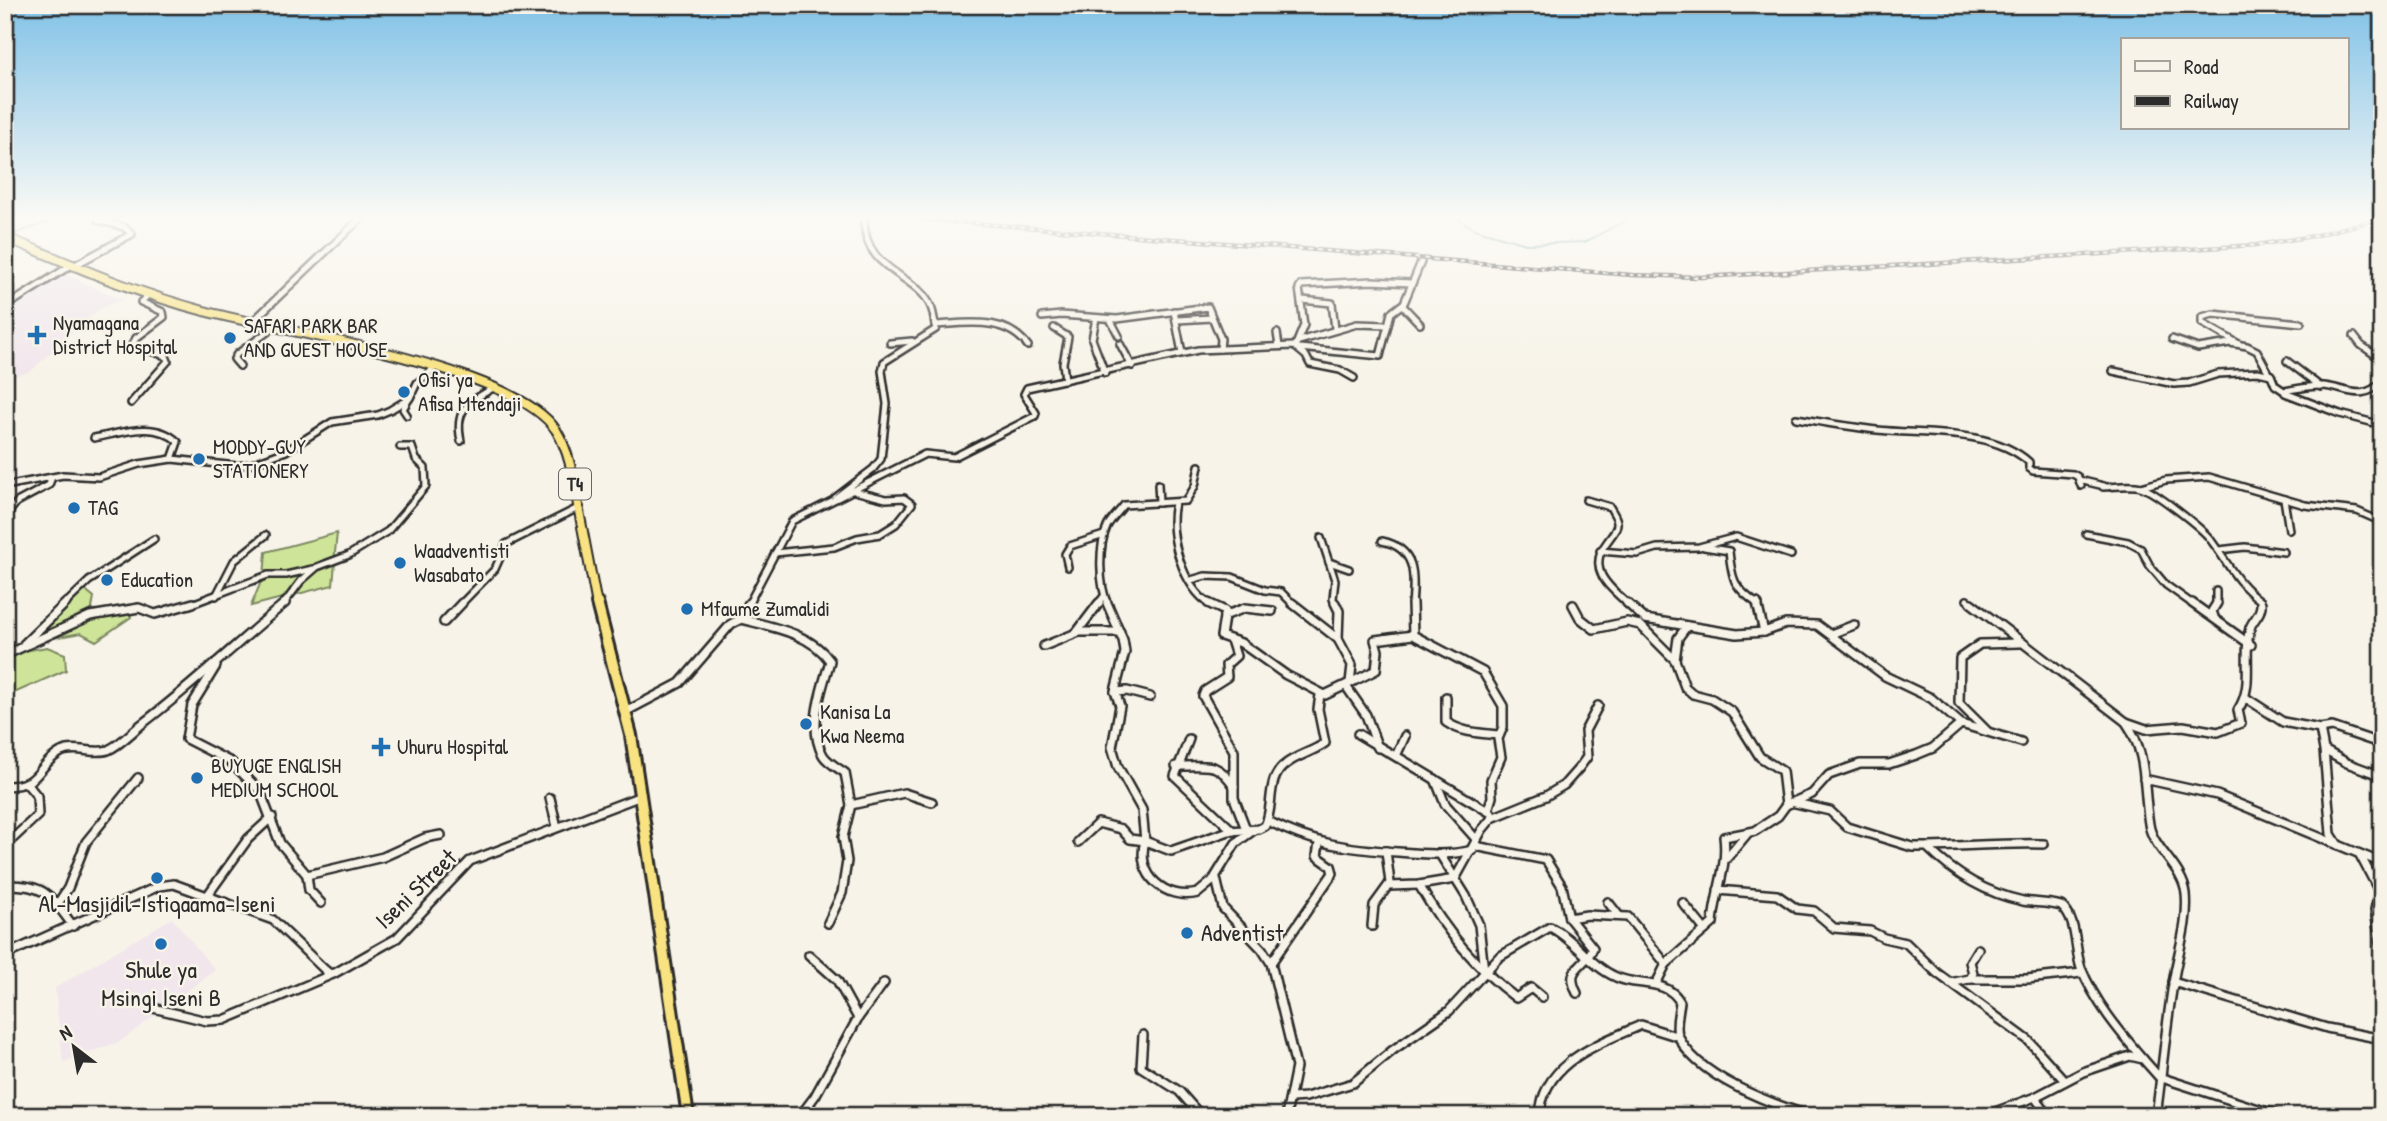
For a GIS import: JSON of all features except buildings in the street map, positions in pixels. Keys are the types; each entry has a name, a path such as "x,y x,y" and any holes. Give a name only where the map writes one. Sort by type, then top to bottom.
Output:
{"highway":[{"name":"T4","path":"90,271 149,295 251,323 437,366 529,405 547,420 560,436 569,459 600,618 625,712 688,1116"}],"street":[{"path":"5,307 64,271"},
{"path":"251,323 305,271"},
{"path":"834,499 848,484 871,470 880,460 887,405 882,366 914,341 935,331 931,307 925,297 894,271"},
{"path":"625,712 680,683 731,624 741,619 792,521 927,453 945,458 954,457 1035,416 1024,391 1039,385 1105,373 1182,353 1220,349 1297,345 1377,357 1382,354 1391,313 1402,305 1416,271"},
{"path":"1297,345 1304,322 1299,288 1303,285 1372,281 1411,283"},
{"path":"131,403 168,361 163,355 132,345 136,338 164,317 163,312 141,302 149,295"},
{"path":"1302,300 1332,303 1335,329"},
{"path":"1402,305 1420,324"},
{"path":"1042,317 1070,313 1110,319 1208,307 1221,339 1220,349"},
{"path":"1174,311 1182,353"},
{"path":"2301,323 2208,314 2202,317 2202,323 2257,351 2275,385 2284,391 2340,414 2382,425"},
{"path":"1096,318 1091,327 1090,339 1105,373"},
{"path":"1177,320 1212,318"},
{"path":"1110,319 1119,336"},
{"path":"935,325 978,323 1007,327 1020,335 1028,346"},
{"path":"1297,345 1335,329 1357,324 1388,325"},
{"path":"240,366 233,359 237,354 273,328"},
{"path":"1054,328 1068,337 1063,363 1065,380"},
{"path":"1277,333 1279,346"},
{"path":"2354,336 2361,345 2382,360"},
{"path":"2172,340 2198,348 2239,344"},
{"path":"890,344 914,341"},
{"path":"1120,344 1132,366"},
{"path":"1297,345 1310,364 1340,370 1354,378"},
{"path":"2374,353 2382,350"},
{"path":"2287,360 2321,387"},
{"path":"407,415 403,408 417,383 437,366"},
{"path":"2113,371 2174,384 2189,383 2218,374 2252,372 2270,375"},
{"path":"2284,391 2321,387 2351,394 2375,390 2382,381"},
{"path":"461,441 457,423 461,411 494,388"},
{"path":"5,486 52,477 99,477 139,464 172,459 237,466 251,464 286,451 332,422 382,414 410,398"},
{"path":"1796,418 1878,430 1976,437 2020,454 2029,461 2029,467 2033,471 2067,472 2076,475 2080,483 2104,487 2141,486 2166,480 2209,477 2284,499 2327,509 2355,511 2382,522"},
{"path":"94,438 148,430 164,431 178,442 172,459"},
{"path":"5,655 90,616 139,608 150,613 161,613 188,607 268,575 286,575 314,569 349,555 388,531 424,490 425,468 415,459 412,447 400,447"},
{"path":"1199,466 1189,498 1169,505 1125,504 1112,518 1104,535 1101,551 1104,596 1120,632 1125,656 1115,692 1120,706 1112,747 1118,767 1142,810 1145,841 1143,859 1161,889 1195,894 1207,888 1236,843 1250,829"},
{"path":"5,517 17,502 49,485 52,477"},
{"path":"1158,484 1169,505 1171,527 1178,543 1180,557 1191,580 1203,599 1225,611 1221,636 1246,646 1288,677 1321,695 1331,694 1376,670 1378,651 1375,640 1413,635 1483,672 1503,706 1503,727 1499,735 1501,757 1491,780 1492,797 1488,810"},
{"path":"1966,600 2126,722 2146,729 2183,726 2218,732 2241,723 2238,710 2246,698 2250,628 2262,611 2261,601 2242,587 2227,568 2219,550 2198,528 2141,486"},
{"path":"775,553 834,547 858,538 880,534 896,524 912,504 904,498 886,499 854,491"},
{"path":"2284,499 2289,530"},
{"path":"1586,500 1606,505 1615,514 1615,531 1600,551 1599,567 1603,580 1640,617 1720,633 1764,632 1786,624 1817,625 1885,676 1931,698 1961,724 2021,742"},
{"path":"444,622 495,569 506,544 580,507"},
{"path":"2086,534 2128,542 2141,549 2150,566 2166,585 2251,645"},
{"path":"216,596 234,561 266,535"},
{"path":"1068,567 1065,555 1070,546 1081,540 1104,535"},
{"path":"1699,547 1736,537 1791,555"},
{"path":"1321,538 1335,581 1333,599 1339,611 1338,639"},
{"path":"20,648 84,585 153,539"},
{"path":"1382,541 1396,544 1409,555 1413,587 1413,635"},
{"path":"1600,551 1637,554 1657,548 1699,547 1729,551 1733,580 1740,592 1759,605 1764,632"},
{"path":"2219,550 2245,547 2284,552"},
{"path":"1329,562 1349,569"},
{"path":"5,786 27,784 52,758 64,750 108,750 178,697 241,639 288,601 298,584 314,569"},
{"path":"1191,580 1205,576 1232,577 1265,590 1281,592 1302,613 1338,639 1352,665 1348,685 1366,715 1378,748"},
{"path":"2214,618 2212,611 2218,600 2216,591"},
{"path":"1077,632 1104,596"},
{"path":"1573,605 1578,620 1587,626 1606,629 1630,622 1638,624 1675,660 1689,692 1725,706 1739,722 1760,757 1780,768 1789,804"},
{"path":"1224,617 1245,608 1272,611"},
{"path":"741,619 809,640 828,656 830,667 817,709 819,743 824,757 845,773 851,804 843,837 847,862 842,893 828,923"},
{"path":"1831,634 1853,625"},
{"path":"1675,660 1678,638 1687,626"},
{"path":"1044,646 1077,632 1120,632"},
{"path":"1231,640 1236,656 1226,666 1227,677 1205,691 1203,696 1234,751 1234,799 1250,829"},
{"path":"1992,735 1959,703 1960,658 1979,644 2021,644"},
{"path":"219,661 192,705 187,739 232,762 260,790 280,843 307,875 309,890 321,903"},
{"path":"1115,692 1127,691 1150,697"},
{"path":"1078,842 1098,823 1121,829 1130,839 1145,841 1164,850 1177,850 1233,831 1264,827 1268,821 1274,779 1279,770 1325,743 1318,705 1321,695"},
{"path":"1446,696 1448,725 1464,731 1499,735"},
{"path":"2246,698 2283,722 2320,729 2332,727 2382,744"},
{"path":"1455,879 1494,817 1557,792 1566,785 1587,757 1585,731 1598,706"},
{"path":"2126,722 2142,750 2149,828 2179,873 2186,892 2184,930 2173,982 2156,1116"},
{"path":"1656,984 1666,964 1713,923 1727,858 1724,837 1747,834 1772,821 1789,804 1812,794 1829,775 1840,769 1860,764 1889,764 1933,748 1961,724"},
{"path":"2320,729 2331,834 2339,846"},
{"path":"1358,734 1488,810 1494,817"},
{"path":"1400,759 1395,753 1405,736"},
{"path":"1189,739 1187,752 1176,766 1174,775 1178,782 1224,820 1233,831"},
{"path":"2324,750 2347,763 2382,776"},
{"path":"1176,766 1216,767 1224,771 1234,786"},
{"path":"57,905 70,886 86,842 138,778"},
{"path":"1436,779 1436,791 1475,845"},
{"path":"2144,779 2217,795 2382,863"},
{"path":"5,846 38,815 37,796 27,784"},
{"path":"851,804 904,793 932,802"},
{"name":"Iseni Street","path":"153,1008 207,1021 224,1020 335,973 397,938 470,861 640,796"},
{"path":"550,799 556,827"},
{"path":"1789,804 1830,811 1847,827 1912,847 1975,846 1986,843 2044,844"},
{"path":"206,897 240,849 272,817"},
{"path":"1268,821 1319,844 1353,851 1441,856 1475,845 1546,860 1562,886 1569,918 1592,947 1589,957 1571,976 1577,993"},
{"path":"1727,858 1747,834"},
{"path":"307,875 383,857 440,835"},
{"path":"1271,963 1287,936 1324,890 1334,873 1331,866 1317,856 1319,844"},
{"path":"1927,847 1957,876 2011,898 2061,906 2069,915 2074,947 2082,973 2109,1017 2159,1076 2280,1116"},
{"path":"1372,926 1374,905 1389,886 1390,871 1386,851"},
{"path":"2360,855 2379,891 2375,910 2382,955"},
{"path":"1441,856 1481,930 1484,973"},
{"path":"1215,877 1223,908 1262,949 1271,963 1296,1067 1292,1098 1286,1116"},
{"path":"1389,886 1419,885 1455,879"},
{"path":"5,885 32,884 42,887 73,926"},
{"path":"5,955 167,884 174,884 273,920 325,971 335,973"},
{"path":"1419,885 1429,903 1484,973 1516,998 1531,988 1542,997"},
{"path":"1718,890 1777,895 1797,909 1814,911 1834,928 1863,930 1906,943 1950,983 2028,1040 2065,1081"},
{"path":"1608,902 1619,916"},
{"path":"1684,902 1705,930"},
{"path":"1569,918 1581,915 1619,916 1632,920 1653,951 1666,964"},
{"path":"1292,1098 1306,1097 1353,1083 1393,1050 1449,1011 1503,954 1550,927 1622,979 1656,984 1675,992 1680,1000 1676,1021 1679,1037"},
{"path":"1970,979 1973,973 1970,962 1978,949"},
{"path":"809,955 837,980 858,1018"},
{"path":"1950,983 1970,979 2027,979 2064,972 2082,973"},
{"path":"2173,982 2327,1028 2382,1039"},
{"path":"800,1116 809,1105 858,1018 884,984"},
{"path":"1539,1116 1540,1098 1555,1072 1567,1062 1641,1025 1679,1037 1695,1056 1736,1086 1781,1108 1811,1116"},
{"path":"1143,1035 1141,1067 1179,1091 1201,1116"},
{"path":"1984,1116 2035,1097 2108,1063 2130,1056 2143,1059"},
{"path":"2035,1097 2048,1116"},
{"path":"809,1105 817,1116"}],"shaded area":[{"name":"Nyamagana District Hospital","path":"63,273 122,300 102,308 84,321 30,372 5,378 5,309"},
{"path":"172,918 215,970 121,1041 63,1062 55,988"}],"green space":[{"path":"337,533 334,562 264,577 266,552"},
{"path":"335,563 333,585 251,606 262,579"},
{"path":"83,588 94,597 91,614 31,642"},
{"path":"128,605 131,617 96,641 81,633 53,638 104,613"},
{"path":"47,647 65,654 66,670 5,697 5,658 18,652"}],"railway":[{"path":"1585,271 1701,277 1800,271"}],"place":[{"name":"Nyamagana District Hospital","path":"37,335"},
{"name":"SAFARI PARK BAR AND GUEST HOUSE","path":"230,338"},
{"name":"Ofisi ya Afisa Mtendaji","path":"404,392"},
{"name":"MODDY-GUY STATIONERY","path":"199,459"},
{"name":"TAG","path":"74,508"},
{"name":"Waadventisti Wasabato","path":"400,563"},
{"name":"Education","path":"107,580"},
{"name":"Mfaume Zumalidi","path":"687,609"},
{"name":"Kanisa La Kwa Neema","path":"806,724"},
{"name":"Uhuru Hospital","path":"381,747"},
{"name":"BUYUGE ENGLISH MEDIUM SCHOOL","path":"197,778"},
{"name":"Al-Masjidil-Istiqaama-Iseni","path":"157,878"},
{"name":"Adventist","path":"1187,933"},
{"name":"Shule ya Msingi Iseni B","path":"161,944"}]}
